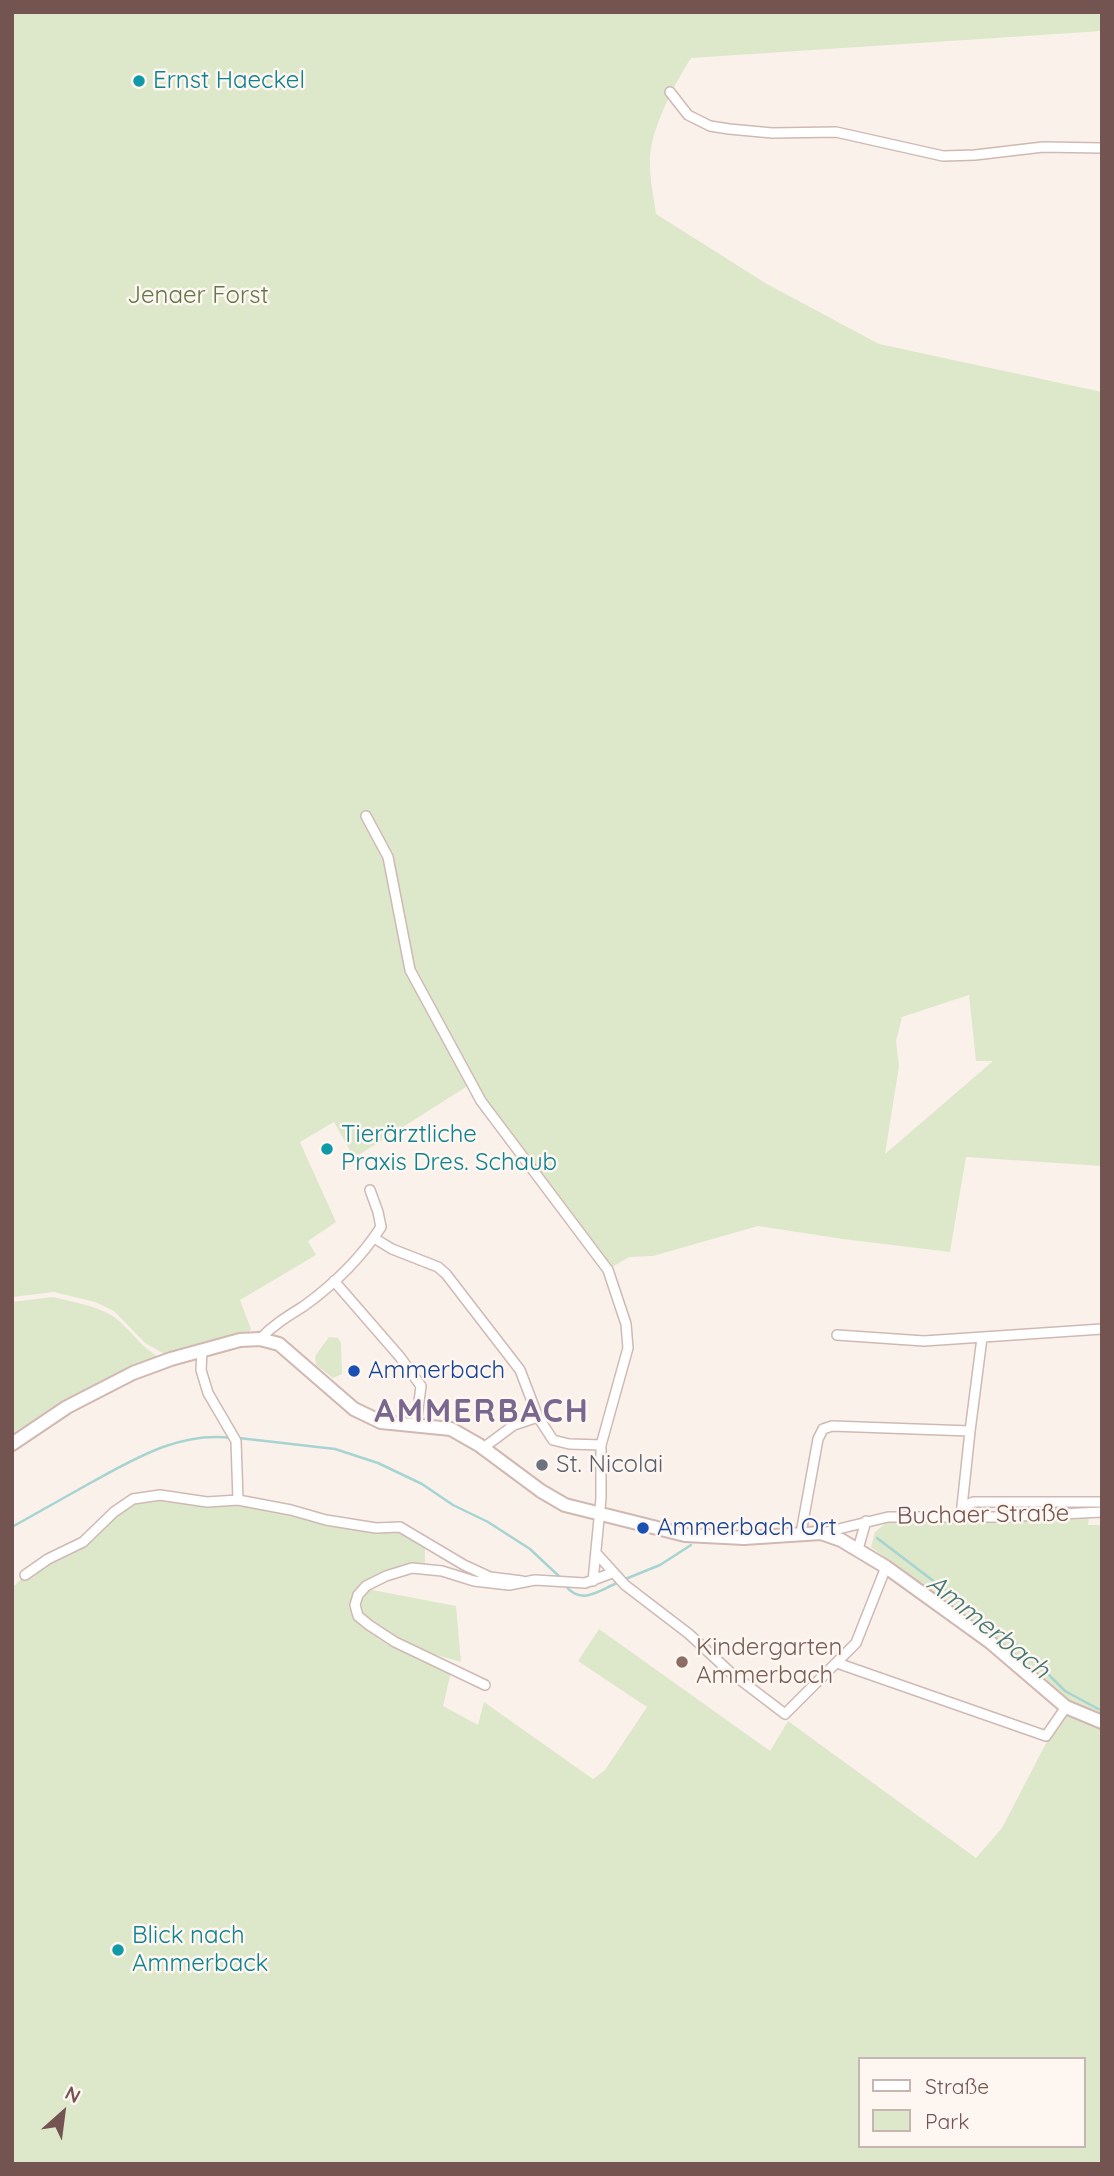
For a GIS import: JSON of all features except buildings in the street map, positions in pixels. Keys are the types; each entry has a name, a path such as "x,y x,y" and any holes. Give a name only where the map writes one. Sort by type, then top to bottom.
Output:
{"main road":[{"path":"12,1444 66,1407 133,1373 171,1359 240,1340 260,1339 279,1344 323,1385 354,1409 382,1422 451,1429 483,1448 555,1500 586,1512 685,1535 744,1538 801,1533 830,1535 859,1549 886,1567 990,1642 1066,1707 1102,1722"}],"street":[{"path":"670,92 688,115 710,126 729,129 772,133 836,132 943,156 1044,147 1102,148"},
{"path":"366,816 388,857 410,970 481,1101 608,1270 626,1325 628,1348 601,1445 601,1497 593,1581"},
{"path":"260,1339 271,1326 334,1281 374,1238 381,1227 370,1190"},
{"path":"374,1238 446,1273 520,1370 538,1417 553,1440 569,1444 601,1445"},
{"path":"334,1281 393,1348 421,1386 416,1426"},
{"path":"837,1335 924,1341 1102,1329"},
{"path":"962,1512 982,1338"},
{"path":"202,1352 201,1370 208,1393 236,1441 237,1500"},
{"path":"483,1448 514,1425 538,1417"},
{"path":"801,1533 818,1439 823,1429 831,1426 970,1431"},
{"path":"25,1575 48,1559 83,1542 114,1512 133,1499 160,1495 207,1502 237,1500 326,1520 376,1528 400,1527 464,1565 490,1577 585,1583 615,1575"},
{"name":"Buchaer Straße","path":"962,1512 973,1502 1102,1502"},
{"name":"Buchaer Straße","path":"821,1533 888,1517 962,1512 1102,1512"},
{"name":"Buchaer Straße","path":"859,1549 866,1521"},
{"path":"597,1554 625,1585 785,1714 856,1643 886,1567"},
{"path":"485,1685 396,1642 369,1625 358,1616 355,1605 358,1595 366,1586 386,1576 412,1568 442,1571 491,1584 509,1585 522,1581"},
{"path":"837,1662 1046,1736 1066,1707"}],"green space":[{"name":"Jenaer Forst","path":"12,12 1102,12 1102,31 691,58 670,95 658,124 650,152 650,165 656,214 767,284 879,344 1102,392 1102,1166 966,1157 950,1252 758,1226 653,1256 629,1257 609,1269 492,1115 474,1082 354,1158 334,1122 300,1142 336,1222 308,1241 316,1255 240,1300 251,1329 249,1332 168,1356 145,1343 114,1311 95,1302 54,1292 12,1297","holes":["969,995 976,1061 993,1061 885,1154 899,1066 896,1041 902,1017"]},
{"path":"53,1297 90,1306 111,1315 147,1349 161,1358 12,1440 12,1302"},
{"path":"329,1337 338,1338 341,1343 342,1374 333,1378 316,1365 315,1356"},
{"path":"136,1499 238,1500 400,1529 425,1549 425,1565 362,1588 456,1606 461,1662 376,1638 451,1672 443,1706 478,1725 484,1702 593,1779 605,1770 647,1707 578,1661 599,1629 770,1751 788,1721 976,1858 1002,1828 1056,1724 1065,1715 1102,1729 1102,2164 12,2164 12,1588 25,1575 83,1542"},
{"path":"1089,1517 1088,1525 1102,1525 1102,1717 1067,1704 1008,1649 871,1547 875,1532 888,1521"}],"waterway":[{"name":"Ammerbach","path":"12,1527 159,1448 195,1439 232,1438"},
{"name":"Ammerbach","path":"239,1438 335,1449 378,1463 422,1484 453,1505 488,1522 530,1549 562,1579"},
{"name":"Ammerbach","path":"877,1538 1024,1650 1065,1691 1102,1711"},
{"name":"Ammerbach","path":"623,1580 660,1565 691,1545"},
{"name":"Ammerbach","path":"565,1585 577,1595 583,1596 617,1583"}],"place":[{"name":"Ernst Haeckel","path":"139,81"},
{"name":"Tierärztliche Praxis Dres. Schaub","path":"327,1149"},
{"name":"Ammerbach","path":"354,1371"},
{"name":"St. Nicolai","path":"542,1465"},
{"name":"Ammerbach Ort","path":"643,1528"},
{"name":"Kindergarten Ammerbach","path":"682,1662"},
{"name":"Blick nach Ammerback","path":"118,1950"}],"district":[{"name":"AMMERBACH","path":"482,1412"}]}
